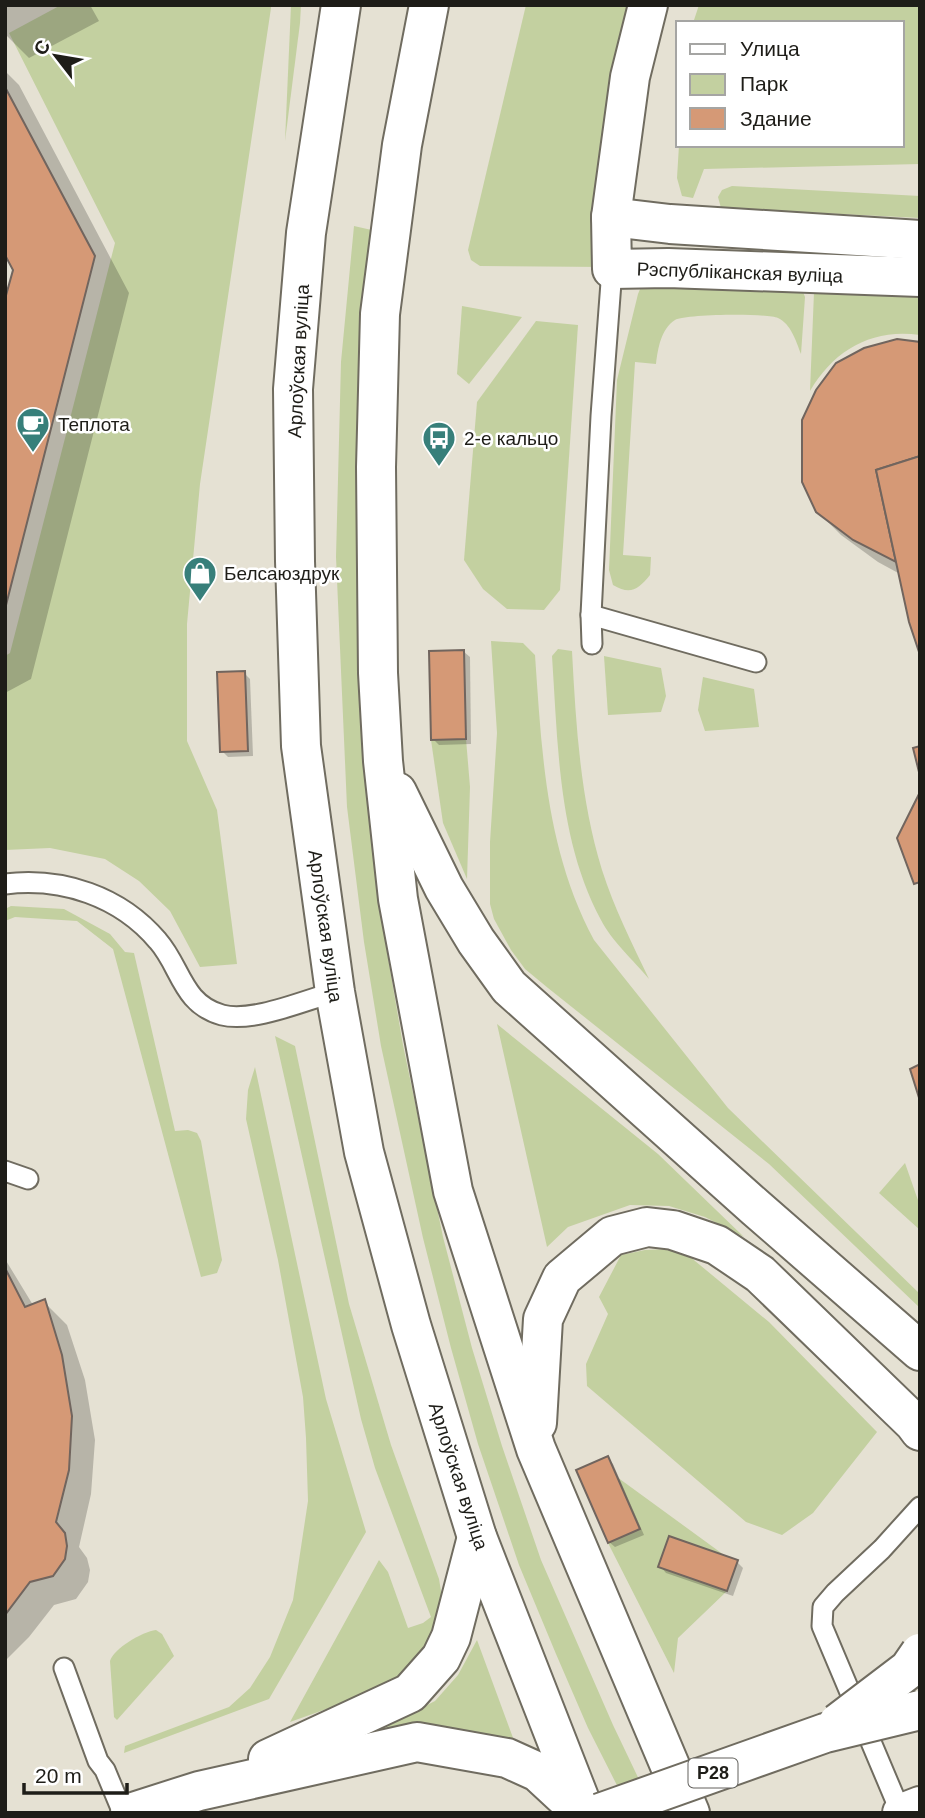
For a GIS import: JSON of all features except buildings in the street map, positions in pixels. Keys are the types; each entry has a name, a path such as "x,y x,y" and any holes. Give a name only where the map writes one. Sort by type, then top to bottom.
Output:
{"main road":[{"name":"Арлоўская вуліца","path":"341,5 306,233 293,389 301,746 335,992 364,1152 411,1325 477,1537 583,1813"},
{"path":"429,5 402,145 380,314 376,467 378,673 383,761 398,899 453,1191 552,1492 690,1813"},
{"path":"416,76 440,5"},
{"name":"Рэспубліканская вуліца","path":"648,5 630,77 611,217 612,269 668,268 920,277"},
{"path":"611,217 670,224 920,240"},
{"path":"383,761 444,888 476,941 509,987 756,1209 920,1351"},
{"path":"536,1449 543,1319 562,1278 612,1236 647,1227 673,1230 717,1245 760,1274 920,1431"},
{"path":"199,1791 410,1693 441,1658 452,1637 477,1537"},
{"path":"825,1733 909,1669 920,1653"},
{"name":"Р28","path":"600,1813 825,1733 920,1710"},
{"path":"130,1813 199,1791 417,1742 507,1758 538,1772 583,1813"},
{"path":"902,1813 920,1806"}],"lane":[{"path":"592,643 591,615 601,416 612,269"},
{"path":"591,615 756,662"},
{"path":"5,884 46,882 81,889 128,912 159,942 183,986 205,1009 224,1016 249,1017 335,992"},
{"path":"5,1171 28,1180"},
{"path":"902,1813 822,1626 823,1607 920,1507"},
{"path":"64,1668 98,1761 105,1770 123,1813"}],"green space":[{"path":"61,5 271,5 200,484 187,624 187,741 217,810 237,964 200,967 170,911 139,881 105,859 50,848 5,850 5,656 10,653 115,243 9,33"},
{"path":"291,5 301,5 285,141"},
{"path":"526,5 653,5 606,267 480,266 471,260 468,250"},
{"path":"699,5 920,5 920,164 704,169 693,198 682,196 677,178 679,147 904,147 904,21 694,21"},
{"path":"732,186 920,196 920,218 721,208 718,197 722,190"},
{"path":"354,226 376,231 370,809 386,946 403,1045 443,1237 472,1348 502,1446 541,1560 613,1725 655,1813 631,1813 588,1728 519,1565 478,1444 451,1348 423,1238 381,1046 364,942 347,807 336,557 341,362"},
{"path":"643,282 800,284 805,297 801,354 790,329 778,318 758,315 709,315 675,320 663,334 656,364 635,362 623,555 651,557 650,575 638,587 624,590 613,585 609,570 617,380"},
{"path":"920,290 920,335 886,335 856,345 831,364 810,391 814,292"},
{"path":"462,306 522,317 469,384 457,374"},
{"path":"536,321 578,325 560,590 544,610 507,609 483,589 464,560 477,402"},
{"path":"491,641 523,643 535,655 544,765 556,837 578,906 594,940 728,1108 920,1294 920,1308 769,1164 525,969 511,950 494,919 490,904 490,842 497,733"},
{"path":"558,649 572,651 577,734 584,789 602,870 649,979 605,928 576,858 568,825 559,758 552,656"},
{"path":"604,656 661,668 666,696 661,712 608,715"},
{"path":"703,677 754,689 759,727 705,731 698,710"},
{"path":"466,739 470,787 467,879 443,823 431,740"},
{"path":"11,906 64,909 110,934 125,952 134,953 175,1131 188,1130 197,1133 201,1141 222,1260 217,1273 201,1277 113,949 77,921 15,917 5,921 5,909"},
{"path":"497,1024 658,1154 744,1237 705,1217 669,1206 630,1205 568,1227 547,1247"},
{"path":"275,1036 295,1046 349,1304 391,1445 439,1579 443,1603 440,1633 405,1681 290,1722 379,1560 388,1572 408,1628 431,1617 375,1468 361,1419"},
{"path":"255,1067 326,1399 366,1532 269,1699 124,1753 125,1746 229,1707 250,1688 270,1657 293,1600 308,1501 306,1438 303,1397 278,1260 246,1119 248,1090"},
{"path":"905,1163 920,1206 920,1230 879,1193"},
{"path":"669,1249 689,1256 769,1322 877,1432 813,1513 782,1535 746,1522 587,1386 586,1364 608,1314 599,1297 621,1255"},
{"path":"617,1477 724,1555 669,1537 659,1567 727,1591 678,1638 674,1673 608,1543"},
{"path":"156,1630 162,1634 174,1656 117,1720 114,1717 110,1661 129,1641"},
{"path":"477,1640 516,1746 372,1733 435,1701 458,1675"}],"place":[{"name":"Теплота","path":"33,454"},
{"name":"2-е кальцо","path":"439,468"},
{"name":"Белсаюздрук","path":"200,603"}]}
